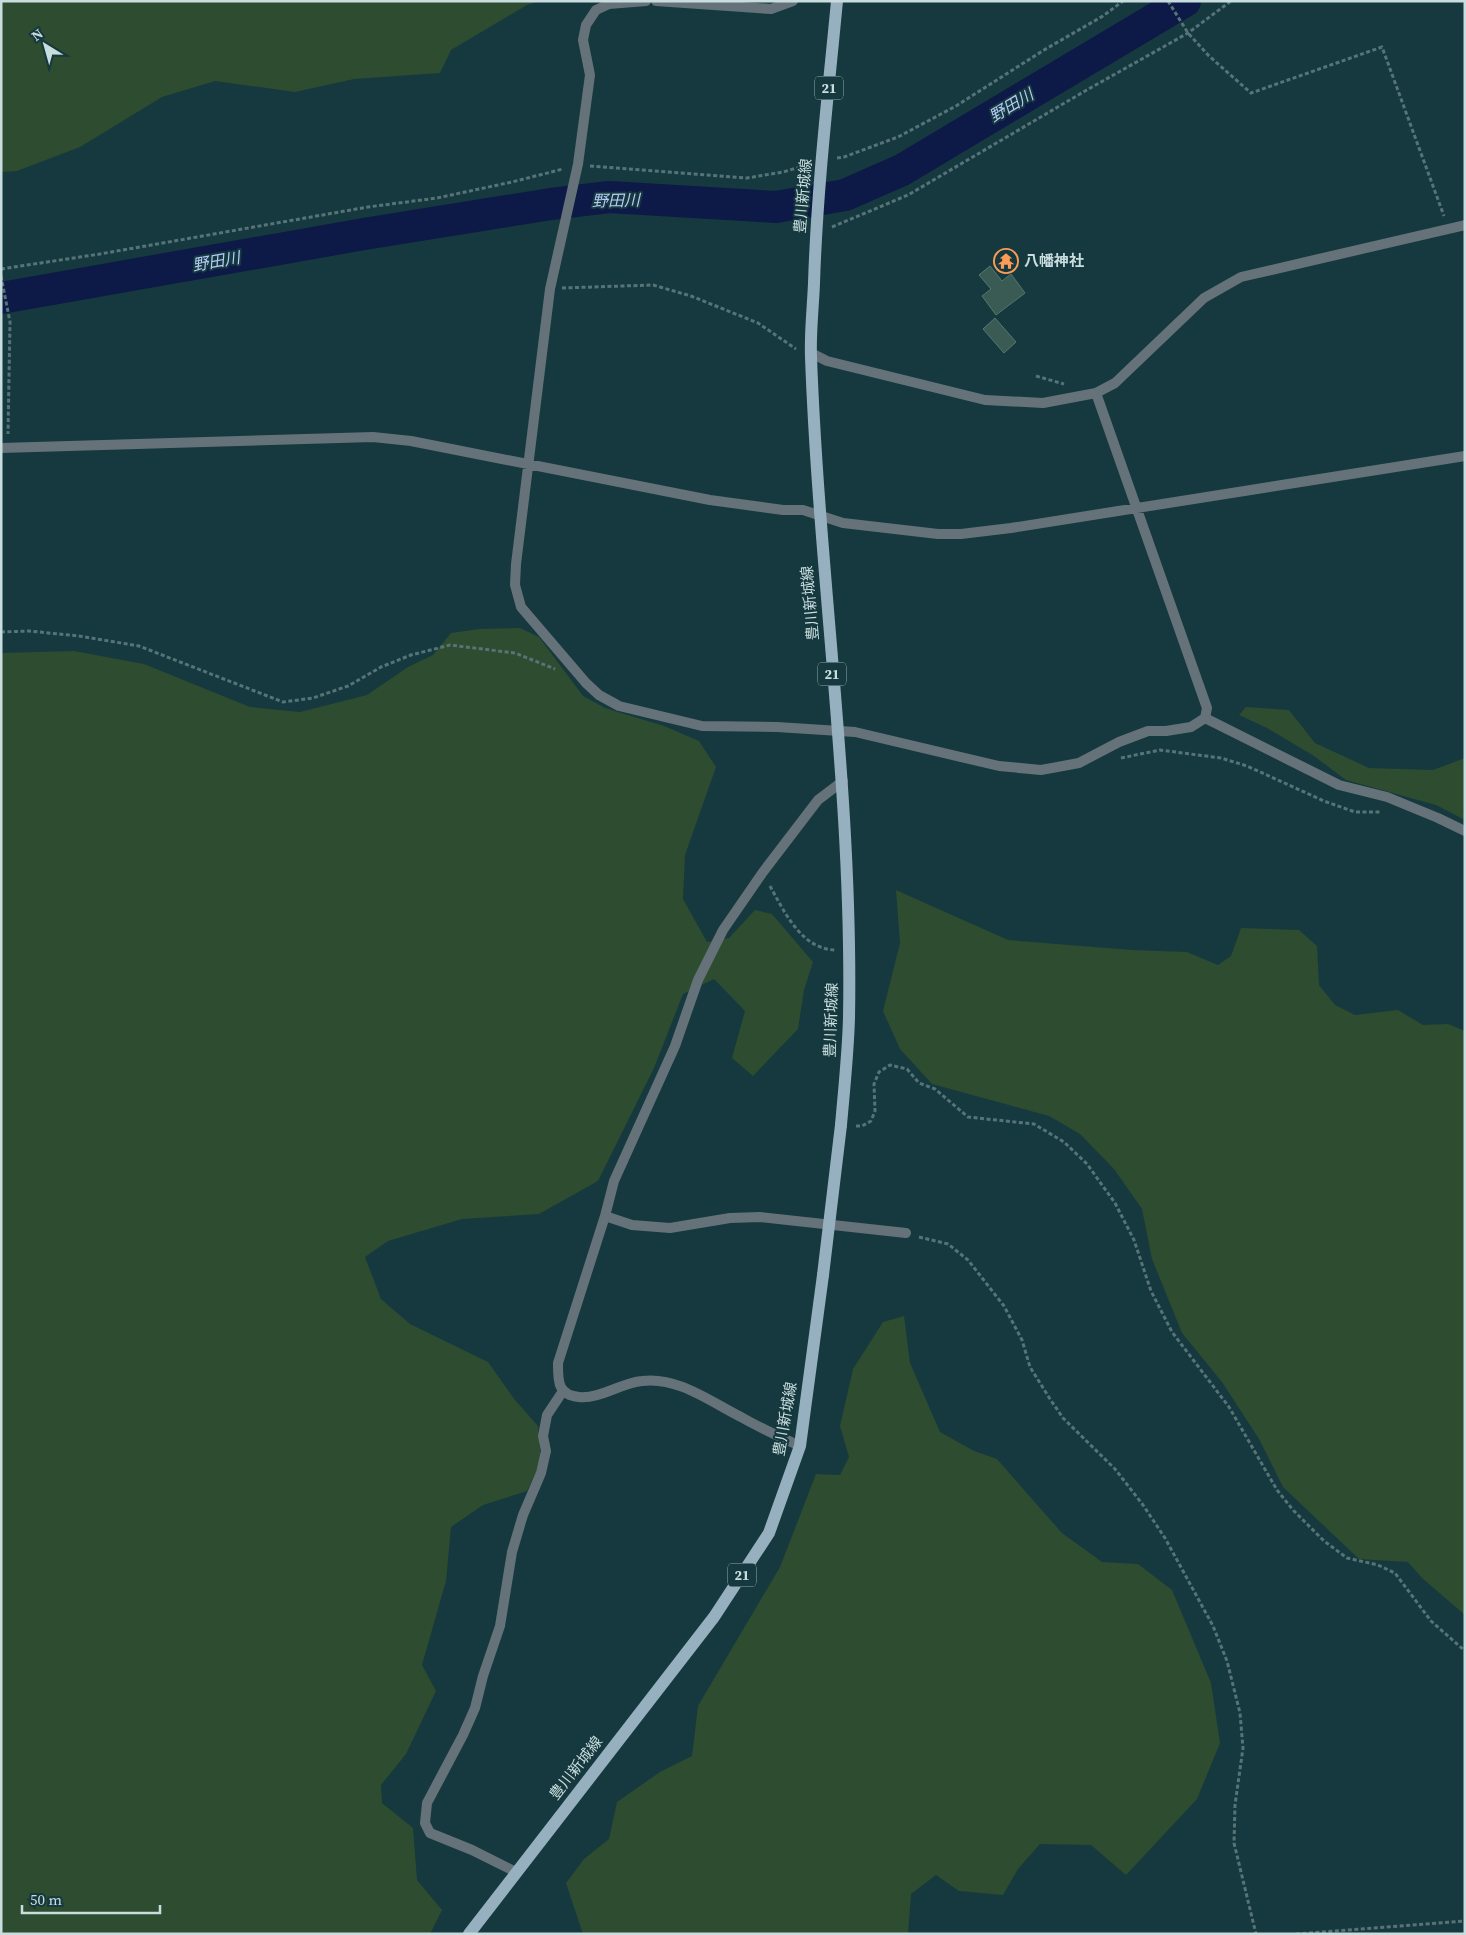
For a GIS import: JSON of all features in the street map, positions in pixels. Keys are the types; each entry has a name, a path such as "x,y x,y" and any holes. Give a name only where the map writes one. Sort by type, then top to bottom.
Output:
{"main road":[{"name":"豊川新城線","path":"469,1934 714,1617 769,1533 800,1446 841,1125 849,1022 849,951 843,781 837,730 820,516 811,353 816,227 837,1"}],"street":[{"path":"646,1 609,4 596,10 586,25 583,40 590,75 576,174 550,289 515,585 521,607 576,672 599,695 619,706 702,726 777,727 855,732 998,766 1041,770 1078,763 1119,742 1148,731 1166,731 1191,727 1205,718 1207,708 1096,393"},
{"path":"656,1 771,9 793,1"},
{"path":"811,353 827,361 985,400 1043,402 1076,398 1096,393 1115,383 1204,298 1241,277 1465,225"},
{"path":"6,448 373,438 411,441 710,500 783,510 803,510 843,523 938,534 961,534 1465,456"},
{"path":"1205,718 1339,785 1395,800 1438,818 1465,832"},
{"path":"800,1446 689,1390 664,1381 641,1381 578,1397 563,1391 558,1383 558,1363 605,1216 614,1181 675,1046 698,980 723,930 763,872 818,800 843,781"},
{"path":"605,1216 632,1225 670,1228 730,1218 760,1217 906,1234"},
{"path":"516,1872 472,1850 430,1833 425,1823 427,1803 463,1736 475,1708 483,1676 500,1626 512,1552 523,1515 541,1473 546,1451 543,1436 547,1415 563,1391"}],"path":[{"path":"1168,1 1188,33 1209,56 1251,94 1382,47 1448,228"},
{"path":"816,227 838,225 908,195 1188,33 1231,1"},
{"path":"1,276 10,322 6,448"},
{"path":"550,289 653,285 691,296 758,323 793,348 811,353"},
{"path":"1,632 29,631 79,636 139,646 283,702 313,698 348,686 382,667 411,655 450,645 515,653 556,670 576,672"},
{"path":"1118,759 1160,750 1221,758 1247,766 1324,801 1355,812 1383,812"},
{"path":"763,872 785,914 807,940 828,950 849,951"},
{"path":"841,1125 862,1126 871,1121 875,1111 874,1084 879,1072 890,1065 907,1069 919,1083 935,1089 968,1117 1034,1124 1064,1142 1087,1164 1115,1203 1134,1240 1151,1291 1172,1332 1229,1407 1277,1490 1293,1510 1324,1541 1347,1558 1378,1565 1395,1573 1431,1621 1465,1651"},
{"path":"906,1234 948,1244 968,1260 1004,1306 1022,1340 1030,1367 1050,1399 1063,1418 1115,1469 1143,1506 1165,1538 1213,1626 1227,1661 1240,1713 1243,1748 1235,1805 1234,1843 1256,1934"},
{"path":"1296,1934 1465,1920"}],"green space":[{"path":"1,1 540,1 527,5 451,50 440,73 354,79 295,92 215,81 162,97 80,147 17,171 1,172"},
{"path":"520,628 539,637 583,696 605,708 664,726 699,741 716,767 685,855 683,899 707,942 729,938 755,910 772,914 813,962 804,990 798,1029 753,1076 732,1058 745,1011 714,979 683,994 654,1068 598,1181 539,1214 462,1219 388,1241 365,1257 381,1299 410,1324 488,1362 515,1400 538,1426 541,1462 527,1491 483,1505 451,1527 446,1581 422,1665 436,1691 406,1754 381,1785 382,1803 413,1828 417,1880 442,1910 430,1934 1,1934 1,653 74,651 144,664 250,707 300,712 367,695 408,667 433,655 451,633 479,629"},
{"path":"1246,707 1289,710 1315,743 1369,768 1433,770 1465,758 1465,820 1436,805 1346,780 1314,756 1267,728 1239,715"},
{"path":"896,890 1008,940 1132,950 1187,952 1218,965 1231,956 1241,928 1299,930 1317,946 1319,985 1335,1005 1355,1015 1398,1010 1423,1025 1448,1024 1465,1031 1465,1615 1422,1578 1408,1562 1359,1559 1283,1487 1259,1439 1222,1382 1182,1333 1152,1259 1142,1209 1114,1169 1080,1134 1049,1116 932,1084 900,1049 883,1011 900,943"},
{"path":"904,1316 910,1363 940,1432 974,1451 997,1459 1062,1533 1102,1562 1138,1564 1172,1590 1211,1683 1220,1743 1197,1799 1126,1875 1091,1845 1040,1844 1018,1869 1003,1895 959,1891 936,1875 911,1894 908,1934 583,1934 566,1883 584,1859 609,1839 617,1802 660,1772 692,1756 698,1706 780,1567 816,1474 840,1475 849,1457 840,1426 853,1369 883,1322"}],"building":[{"path":"990,266 1002,281 1011,274 1025,293 996,315 982,296 991,289 979,275"},
{"path":"995,318 1016,342 1004,353 983,329"}],"waterway":[{"name":"野田川","path":"1,298 364,234 551,204 609,197 776,207 845,195 902,170 1185,1"}],"place":[{"name":"八幡神社","path":"1006,261"}]}
